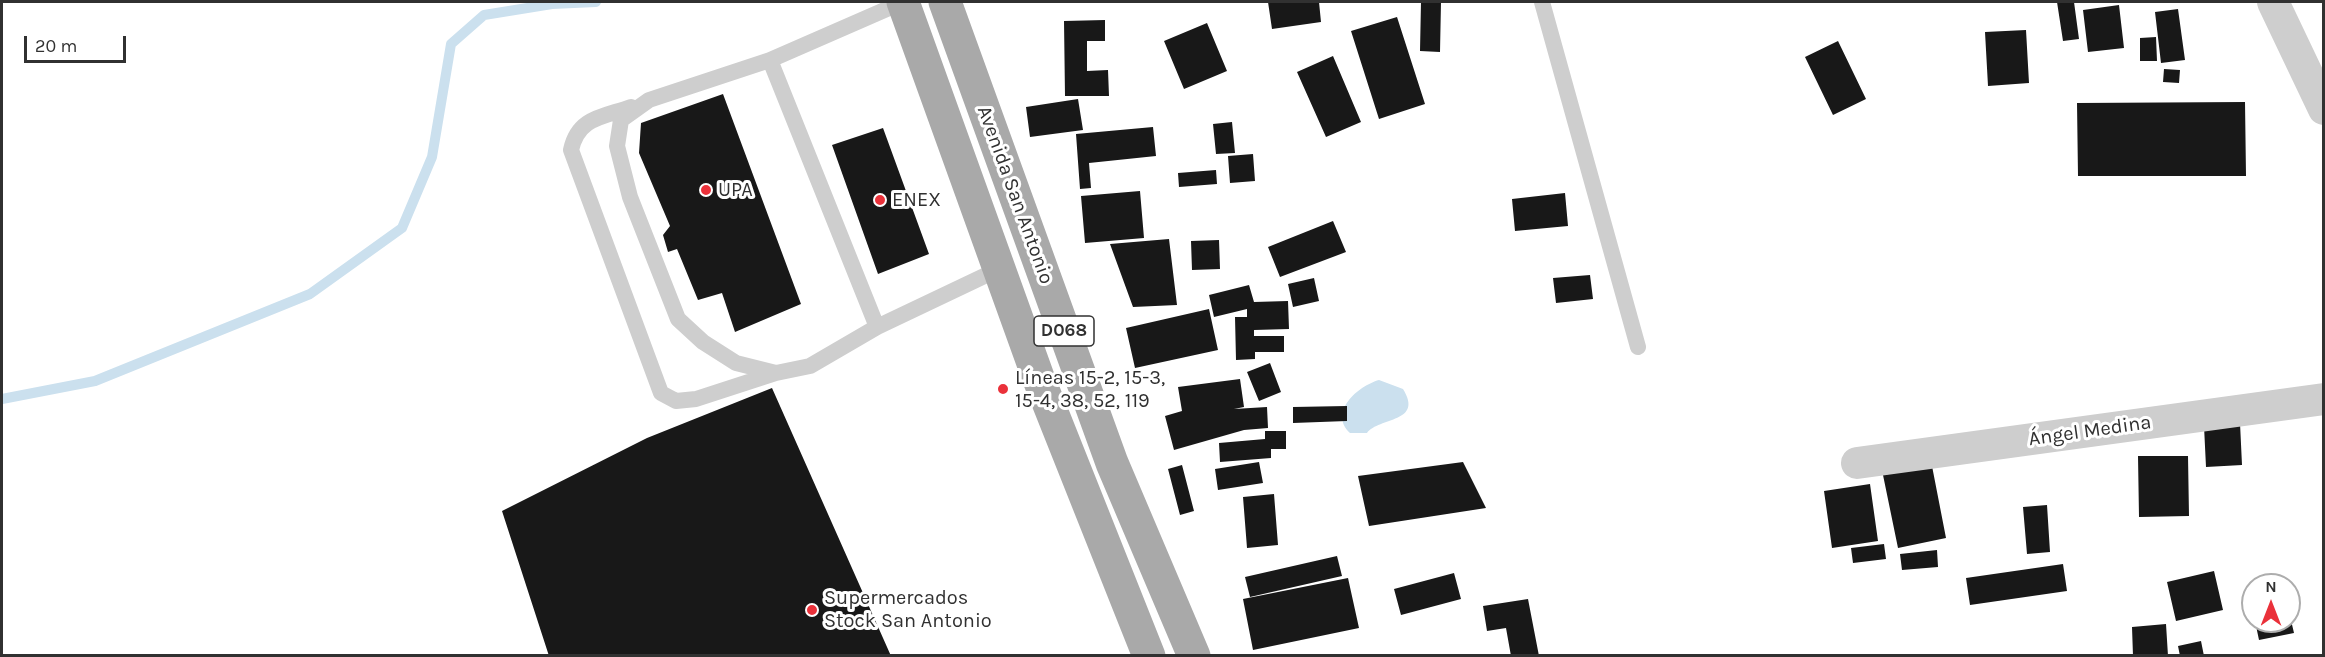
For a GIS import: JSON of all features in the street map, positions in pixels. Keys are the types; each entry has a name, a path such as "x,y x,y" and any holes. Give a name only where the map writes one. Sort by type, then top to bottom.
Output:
{"main road":[{"name":"Avenida San Antonio","path":"903,2 1056,424 1149,656"},
{"name":"Avenida San Antonio","path":"945,2 1112,463 1194,656"}],"street":[{"path":"2273,2 2324,110"},
{"name":"Ángel Medina","path":"1857,463 2324,399"}],"lane":[{"path":"903,2 770,60 583,124 574,135 570,150 660,393 676,401 696,399 776,373 810,366 877,327 999,269"},
{"path":"1542,2 1638,347"},
{"path":"770,60 877,327"},
{"path":"649,100 621,120 617,146 630,197 678,319 703,342 736,363 776,373"}],"water":[{"path":"1379,380 1403,389 1408,400 1408,408 1404,414 1367,433 1350,433 1342,417 1348,401 1363,388"}],"building":[{"path":"1268,2 1319,2 1321,22 1272,29"},
{"path":"1421,2 1441,2 1440,52 1420,51"},
{"path":"2057,2 2074,2 2079,39 2063,41"},
{"path":"2119,5 2124,48 2088,52 2083,10"},
{"path":"2178,9 2185,60 2161,63 2155,12"},
{"path":"1397,17 1425,104 1379,119 1351,31"},
{"path":"1105,20 1105,41 1087,41 1087,71 1108,70 1109,96 1065,96 1064,21"},
{"path":"1207,23 1227,71 1184,89 1164,41"},
{"path":"2026,30 2029,83 1988,86 1985,32"},
{"path":"2156,37 2157,61 2140,61 2140,38"},
{"path":"1838,41 1866,99 1833,115 1805,57"},
{"path":"1333,56 1361,122 1326,137 1297,72"},
{"path":"2164,69 2180,70 2179,83 2163,82"},
{"name":"UPA","path":"723,94 801,304 735,332 722,293 698,300 677,249 668,252 663,235 670,226 639,153 641,123"},
{"path":"1078,99 1083,130 1030,137 1026,107"},
{"path":"2245,102 2246,176 2078,176 2077,103"},
{"path":"1232,122 1235,153 1216,154 1213,124"},
{"path":"1153,127 1156,156 1089,163 1091,188 1080,189 1076,134"},
{"name":"ENEX","path":"883,128 929,254 878,274 832,145"},
{"path":"1253,154 1255,181 1230,183 1228,156"},
{"path":"1216,170 1217,184 1179,187 1178,173"},
{"path":"1140,191 1144,238 1085,243 1081,196"},
{"path":"1565,193 1568,226 1515,231 1512,199"},
{"path":"1333,221 1346,252 1280,277 1268,247"},
{"path":"1169,239 1177,305 1133,307 1110,244"},
{"path":"1219,240 1220,269 1192,270 1191,241"},
{"path":"1590,275 1593,299 1556,303 1553,278"},
{"path":"1314,278 1319,301 1293,307 1288,284"},
{"path":"1249,285 1254,302 1288,301 1289,329 1254,330 1254,336 1284,336 1284,352 1255,352 1255,359 1236,360 1235,317 1247,317 1247,309 1214,317 1209,295"},
{"path":"1209,309 1218,350 1135,368 1126,328"},
{"path":"1270,363 1281,392 1259,401 1247,372"},
{"path":"1240,379 1244,407 1234,409 1267,407 1268,428 1244,430 1174,450 1165,416 1182,411 1178,387"},
{"path":"772,388 891,656 549,656 502,511 647,438"},
{"path":"1347,406 1347,421 1293,423 1293,407"},
{"path":"2240,423 2242,465 2206,467 2204,426"},
{"path":"1265,431 1286,431 1286,449 1271,449 1271,458 1220,462 1219,443 1265,439"},
{"path":"2138,456 2188,456 2189,516 2139,517"},
{"path":"1259,462 1263,483 1218,490 1215,469"},
{"path":"1463,462 1486,508 1369,526 1358,476"},
{"path":"1182,465 1194,511 1180,515 1168,469"},
{"path":"1932,466 1946,538 1898,548 1883,475"},
{"path":"1870,484 1878,541 1832,548 1824,491"},
{"path":"1274,494 1278,545 1247,548 1243,497"},
{"path":"2047,505 2050,552 2027,554 2023,507"},
{"path":"1884,544 1886,559 1853,563 1851,548"},
{"path":"1937,550 1938,567 1902,570 1900,554"},
{"path":"1337,556 1342,576 1250,597 1245,577"},
{"path":"2063,564 2067,591 1970,605 1966,578"},
{"path":"2214,571 2223,610 2176,621 2167,582"},
{"path":"1454,573 1461,599 1401,615 1394,589"},
{"path":"1348,578 1359,628 1253,650 1243,599"},
{"path":"1528,599 1539,656 1511,656 1506,628 1487,631 1483,606"},
{"path":"2166,624 2168,656 2133,656 2132,627"},
{"path":"2258,633 2294,633 2259,640"},
{"path":"2201,641 2204,656 2180,656 2178,646"}],"waterway":[{"path":"2,399 95,381 310,294 402,228 432,157 451,44 484,15 552,4 596,2"}],"place":[{"name":"UPA","path":"706,190"},
{"name":"ENEX","path":"880,200"},
{"name":"Líneas 15-2, 15-3, 15-4, 38, 52, 119","path":"1003,389"},
{"name":"Supermercados Stock San Antonio","path":"812,610"}]}
